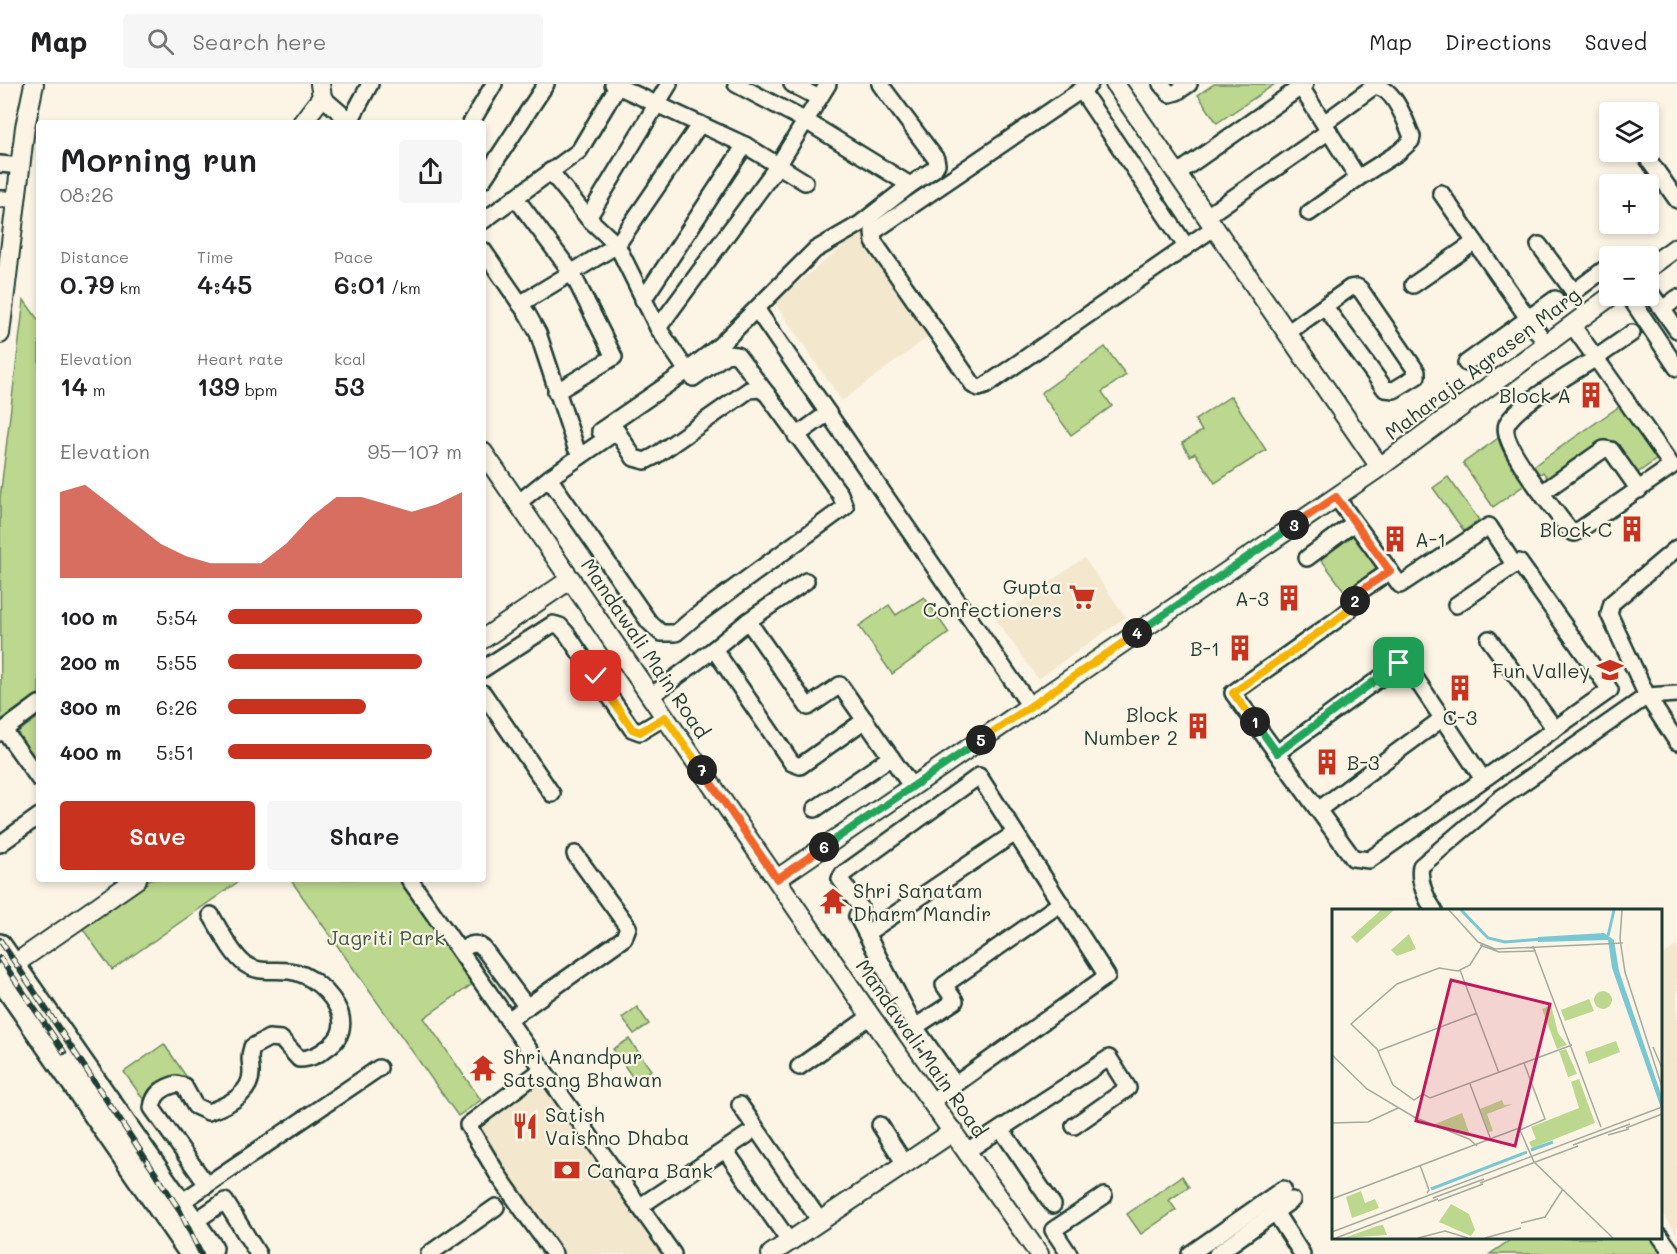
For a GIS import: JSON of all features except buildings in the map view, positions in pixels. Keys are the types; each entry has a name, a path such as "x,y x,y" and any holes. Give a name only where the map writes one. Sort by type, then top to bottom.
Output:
{"main road":[{"path":"0,945 5,972 191,1254"},
{"path":"5,972 180,1203 212,1252"}],"street":[{"path":"0,333 8,199 20,166 34,84"},
{"path":"352,120 370,84"},
{"path":"473,120 494,84"},
{"path":"486,175 546,84"},
{"path":"588,218 669,84"},
{"path":"736,84 806,121 910,185"},
{"path":"792,84 819,98"},
{"path":"658,328 779,164 828,84"},
{"path":"516,499 576,448 719,346 815,250 860,224 934,169 937,164 936,159 880,84"},
{"path":"1115,84 1380,467"},
{"path":"1161,84 1170,94 1190,84"},
{"path":"486,218 579,151 616,85 745,145 805,182"},
{"path":"1178,172 1303,86 1358,178"},
{"path":"1186,246 1086,87 873,232 874,242 974,386 979,388 1186,246 1211,221 1373,87 1385,90 1401,110 1412,141 1309,213"},
{"path":"304,120 321,88 349,120"},
{"path":"520,304 617,245 700,124"},
{"path":"643,300 745,145"},
{"path":"1650,162 1677,200"},
{"path":"0,164 20,166"},
{"path":"550,171 588,218 617,245 658,328 687,371"},
{"path":"1441,193 1546,344"},
{"path":"515,197 572,273 614,357 556,392"},
{"path":"1413,285 1475,242"},
{"path":"1539,245 1574,292 1599,273"},
{"path":"1659,260 1677,247"},
{"path":"486,254 538,333 576,448"},
{"path":"1582,286 1599,298"},
{"path":"1287,333 1350,288 1357,287 1417,372 1417,376 1394,390 1384,389 1325,308"},
{"path":"1466,363 1555,298"},
{"path":"1663,309 1677,298"},
{"path":"1659,304 1677,330"},
{"name":"Maharaja Agrasen Marg","path":"777,879 1380,467 1599,305"},
{"path":"1636,306 1677,368"},
{"path":"757,310 1030,706"},
{"path":"1572,325 1596,358 1672,466 1575,533 1571,532 1543,492 1521,466 1506,432 1507,423 1524,406 1596,358 1632,333"},
{"path":"516,499 727,354 737,355 840,494 845,507 676,633 661,633 649,622 549,478"},
{"path":"617,431 634,458 645,461 749,390 760,389 767,394"},
{"path":"796,436 828,412"},
{"path":"1543,492 1604,449 1611,450 1639,490"},
{"name":"Mandawali Main Road","path":"486,456 871,1016 1039,1254"},
{"path":"1336,497 1401,585 1489,526 1515,566"},
{"path":"1307,558 1354,523"},
{"path":"1677,548 1612,603 1610,608 1610,619 1647,696 1677,742"},
{"path":"1390,571 1362,590 1349,610 1335,621 1233,693 1353,858 1369,860 1610,690 1519,562 1455,605"},
{"path":"486,637 571,579"},
{"path":"651,696 748,621 806,581"},
{"path":"748,621 808,707 840,685 912,787"},
{"path":"486,667 553,624 560,626 567,634 632,729 640,732 665,717"},
{"path":"1489,639 1555,729"},
{"path":"714,649 792,763 800,766 865,720"},
{"path":"1277,753 1402,663 1408,667 1483,779"},
{"path":"1434,909 1423,885 1421,866 1498,800 1647,696 1677,694"},
{"path":"486,697 552,794"},
{"path":"36,706 2,731 36,775"},
{"path":"1318,810 1443,718"},
{"path":"815,809 891,757"},
{"path":"932,1101 1107,976 979,776 843,874 840,879 860,907 860,913 857,916 915,1027 955,1084"},
{"path":"0,844 36,818"},
{"path":"867,933 1016,833"},
{"path":"508,1020 624,938 628,927 575,855"},
{"path":"5,972 133,882"},
{"path":"411,882 673,1254"},
{"path":"915,1027 954,1001 944,985 1060,903"},
{"path":"207,1185 152,1108 153,1098 160,1091 176,1084 184,1086 195,1106 208,1112 226,1106 244,1091 252,1074 249,1057 252,1047 269,1038 281,1039 299,1059 309,1059 338,1040 343,1022 332,999 320,986 305,976 290,971 262,972 241,961 211,915"},
{"path":"460,951 477,943 527,1006"},
{"path":"799,1067 871,1016"},
{"path":"967,1151 1109,1058 1128,1088 1074,1126"},
{"path":"180,1203 379,1068"},
{"path":"543,1069 468,1125 498,1175 554,1254"},
{"path":"740,1105 820,1221"},
{"path":"880,1125 905,1164"},
{"path":"1001,1129 1053,1205"},
{"path":"771,1254 954,1131"},
{"path":"639,1207 747,1135"},
{"path":"725,1150 789,1241"},
{"path":"1190,1254 1288,1194 1275,1212 1217,1254"},
{"path":"1069,1254 1053,1230 1104,1196"},
{"path":"194,1222 225,1201 258,1254"},
{"path":"429,1254 496,1207"},
{"path":"1275,1212 1302,1254"},
{"path":"1662,1239 1673,1254"}],"shaded area":[{"path":"861,232 931,335 842,401 774,302"},
{"path":"1084,558 1126,617 1038,679 996,620"},
{"path":"1677,945 1677,1234 1662,1214 1662,956"},
{"path":"538,1073 664,1254 544,1254 457,1129 467,1118"}],"green space":[{"path":"1214,84 1275,84 1217,123 1198,95"},
{"path":"24,300 36,317 36,695 1,720 0,498"},
{"path":"1105,347 1126,375 1102,392 1112,406 1071,435 1041,393"},
{"path":"1231,396 1266,450 1215,483 1195,453 1190,456 1182,443 1202,431 1195,420"},
{"path":"1620,406 1657,459 1632,477 1611,446 1553,486 1543,472 1493,507 1463,463 1507,432 1532,467"},
{"path":"1448,477 1479,520 1464,531 1433,488"},
{"path":"1355,532 1380,566 1345,592 1320,558"},
{"path":"924,597 949,633 892,674 859,626 889,605 896,615"},
{"path":"36,719 36,766 15,734"},
{"path":"146,882 238,882 112,970 82,928"},
{"name":"Jagriti Park","path":"292,882 403,882 474,983 424,1018 481,1100 458,1116"},
{"path":"637,1007 649,1024 634,1034 622,1018"},
{"path":"629,1039 651,1070 635,1081 613,1049"},
{"path":"164,1044 190,1082 150,1109 124,1072"},
{"path":"1182,1176 1189,1187 1169,1200 1176,1210 1141,1234 1127,1214"},
{"path":"1512,1239 1653,1239 1664,1254 1490,1254"}],"railway":[{"path":"0,940 179,1209 201,1254"},
{"path":"0,958 64,1052"}],"place":[{"name":"Block A","path":"1591,395"},
{"name":"Block C","path":"1632,529"},
{"name":"A-1","path":"1395,539"},
{"name":"Gupta Confectioners","path":"1082,597"},
{"name":"A-3","path":"1289,598"},
{"name":"B-1","path":"1240,648"},
{"name":"Fun Valley","path":"1610,670"},
{"name":"C-3","path":"1460,688"},
{"name":"Block Number 2","path":"1198,726"},
{"name":"B-3","path":"1327,762"},
{"name":"Shri Sanatam Dharm Mandir","path":"833,901"},
{"name":"Shri Anandpur Satsang Bhawan","path":"483,1068"},
{"name":"Satish Vaishno Dhaba","path":"525,1126"},
{"name":"Canara Bank","path":"567,1170"}],"route":[{"path":"596,676 632,729 640,732 665,717 777,879 1336,497 1390,571 1362,590 1349,610 1335,621 1233,693 1277,753 1399,663"}]}
